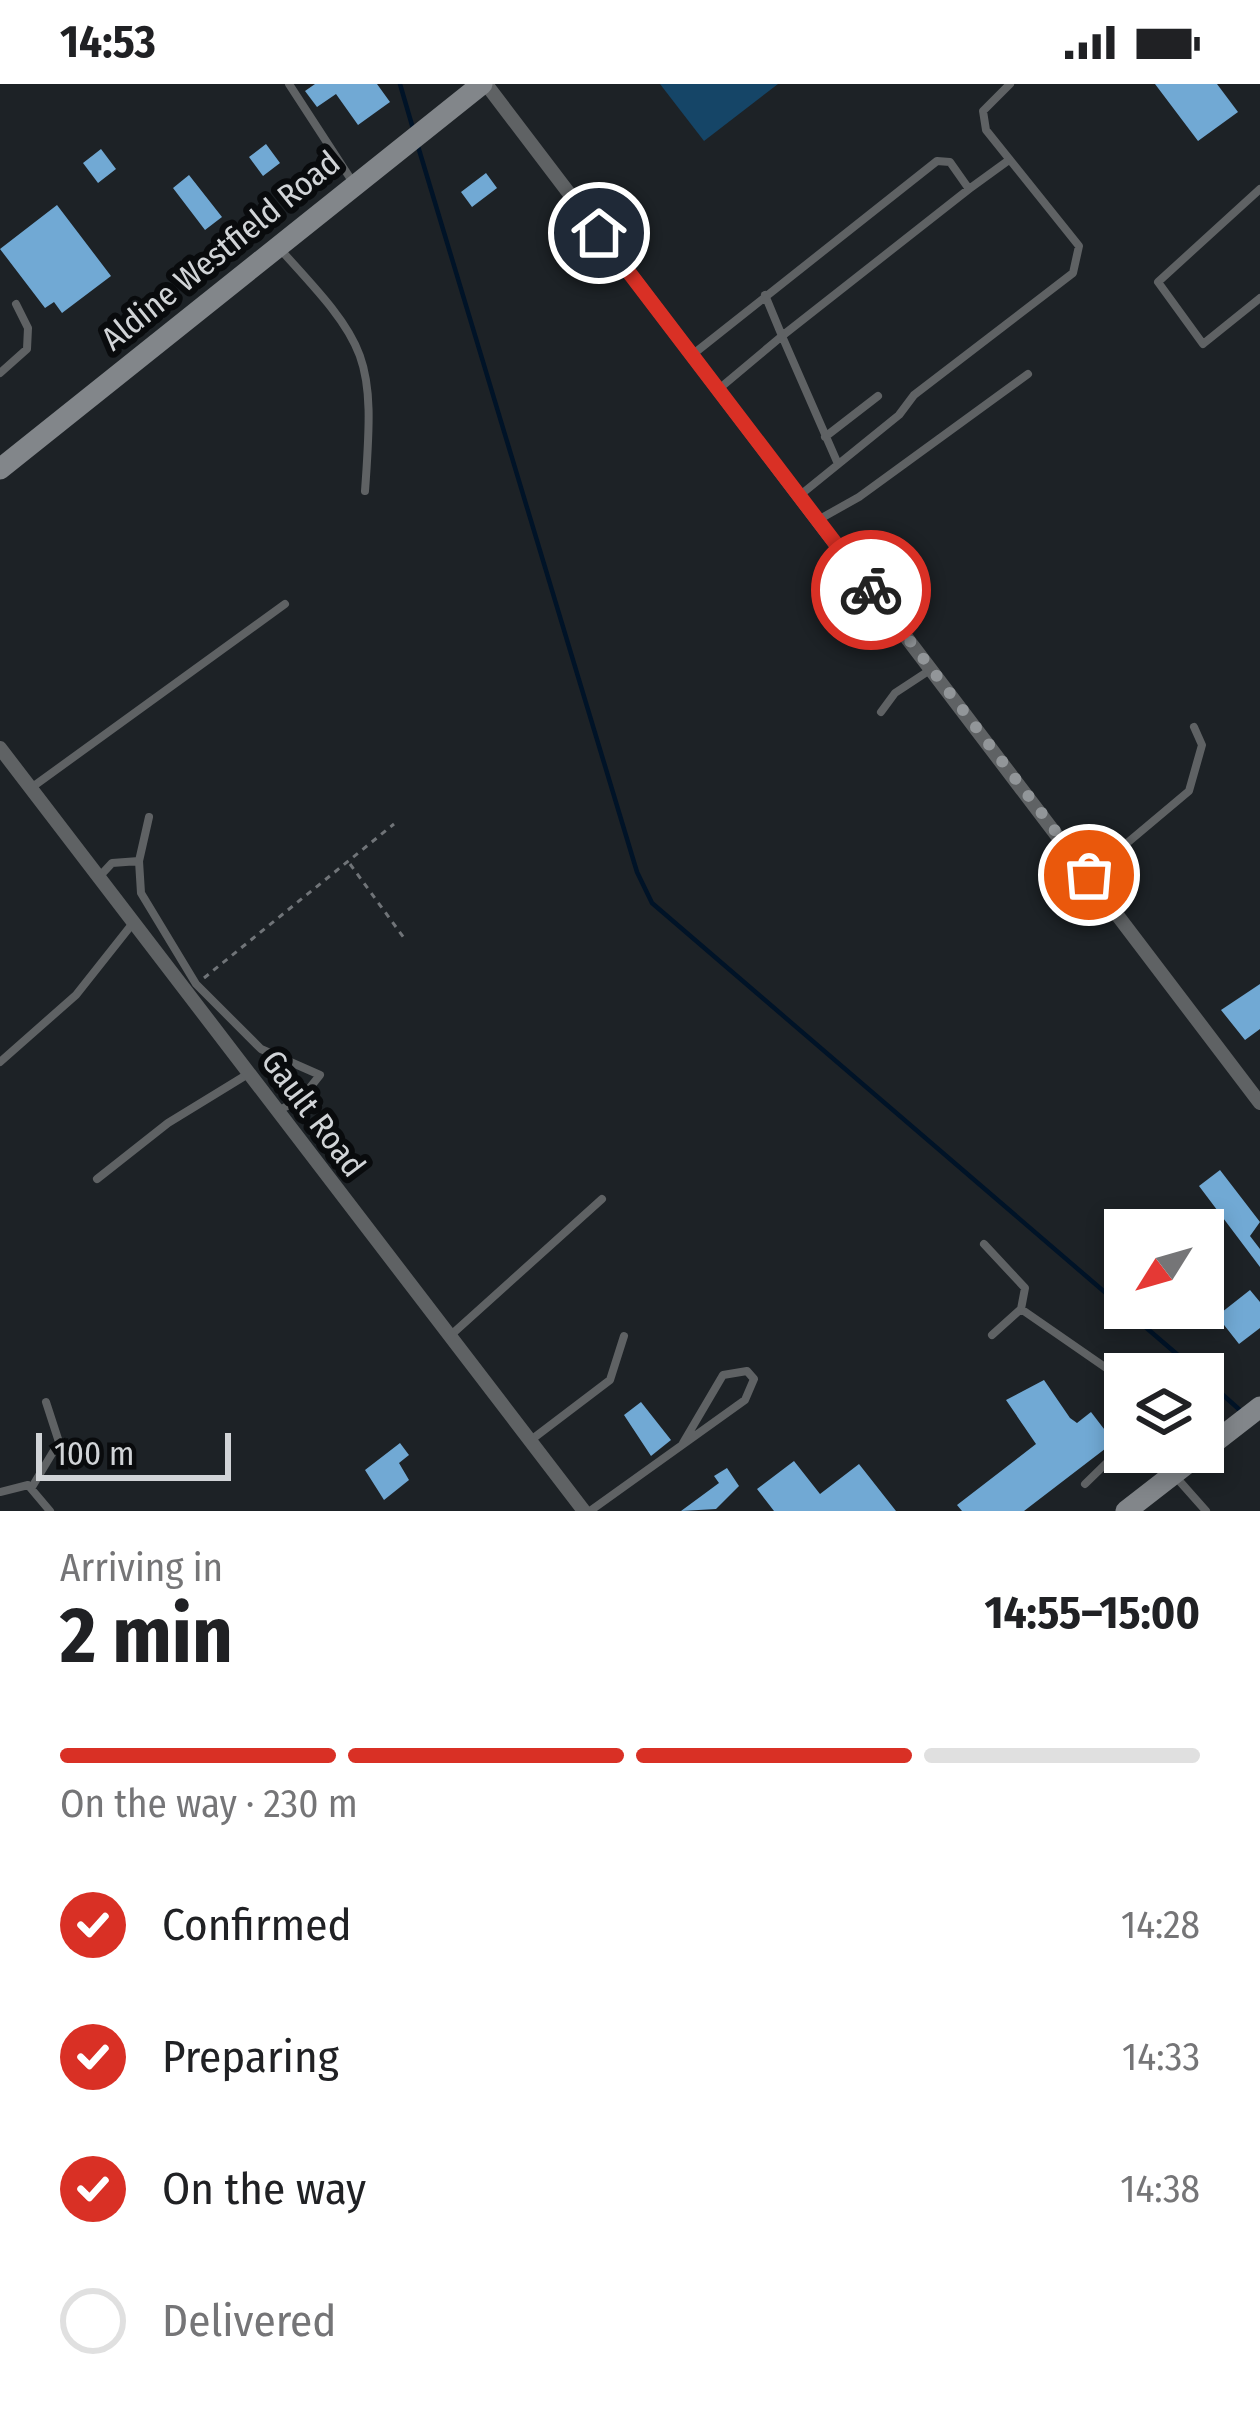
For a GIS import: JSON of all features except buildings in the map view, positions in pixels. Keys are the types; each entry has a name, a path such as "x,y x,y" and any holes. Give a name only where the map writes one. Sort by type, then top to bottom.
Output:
{"main road":[{"name":"Aldine Westfield Road","path":"0,469 484,84"},
{"path":"1224,1436 1260,1407"},
{"path":"1126,1511 1174,1474"}],"street":[{"path":"484,84 1257,1092"},
{"name":"Gault Road","path":"0,748 587,1511"}],"lane":[{"path":"289,84 354,185"},
{"path":"799,496 899,416 914,395 1072,273 1078,246 982,120 988,102 1010,84"},
{"path":"692,355 937,160 950,162 969,189"},
{"path":"718,390 1009,160"},
{"path":"1260,189 1158,282 1203,344 1260,298"},
{"path":"277,246 333,307 362,350 372,405 365,491"},
{"path":"765,295 838,464"},
{"path":"0,373 27,350 28,328 16,304"},
{"path":"818,520 859,497 1028,374"},
{"path":"825,437 878,396"},
{"path":"31,788 285,604"},
{"path":"880,712 895,694 932,670"},
{"path":"1089,875 1189,791 1202,745 1194,727"},
{"path":"149,817 139,861 141,893 196,984 261,1049 320,1075 300,1100 278,1111"},
{"path":"99,877 112,863 139,861"},
{"path":"0,1062 76,995 134,922"},
{"path":"98,1178 168,1124 249,1073"},
{"path":"450,1336 602,1199"},
{"path":"984,1244 1024,1288 1021,1309 992,1335"},
{"path":"1021,1309 1104,1366"},
{"path":"530,1441 610,1380 624,1336"},
{"path":"587,1511 745,1400 754,1378 747,1371 723,1375 682,1443"},
{"path":"32,1487 59,1442 46,1402"},
{"path":"1085,1484 1104,1465"},
{"path":"1174,1474 1206,1511"},
{"path":"0,1492 32,1487"},
{"path":"30,1511 47,1507 32,1487"}],"path":[{"path":"196,984 394,824"},
{"path":"350,864 404,938"}],"shaded area":[{"path":"660,84 778,84 704,141"}],"waterway":[{"path":"400,84 414,132"},
{"path":"417,143 637,872 652,903 1176,1353"},
{"path":"1224,1396 1242,1412"}],"way so far":[{"path":"871,590 1089,875"}],"route":[{"path":"599,233 871,590"}]}
